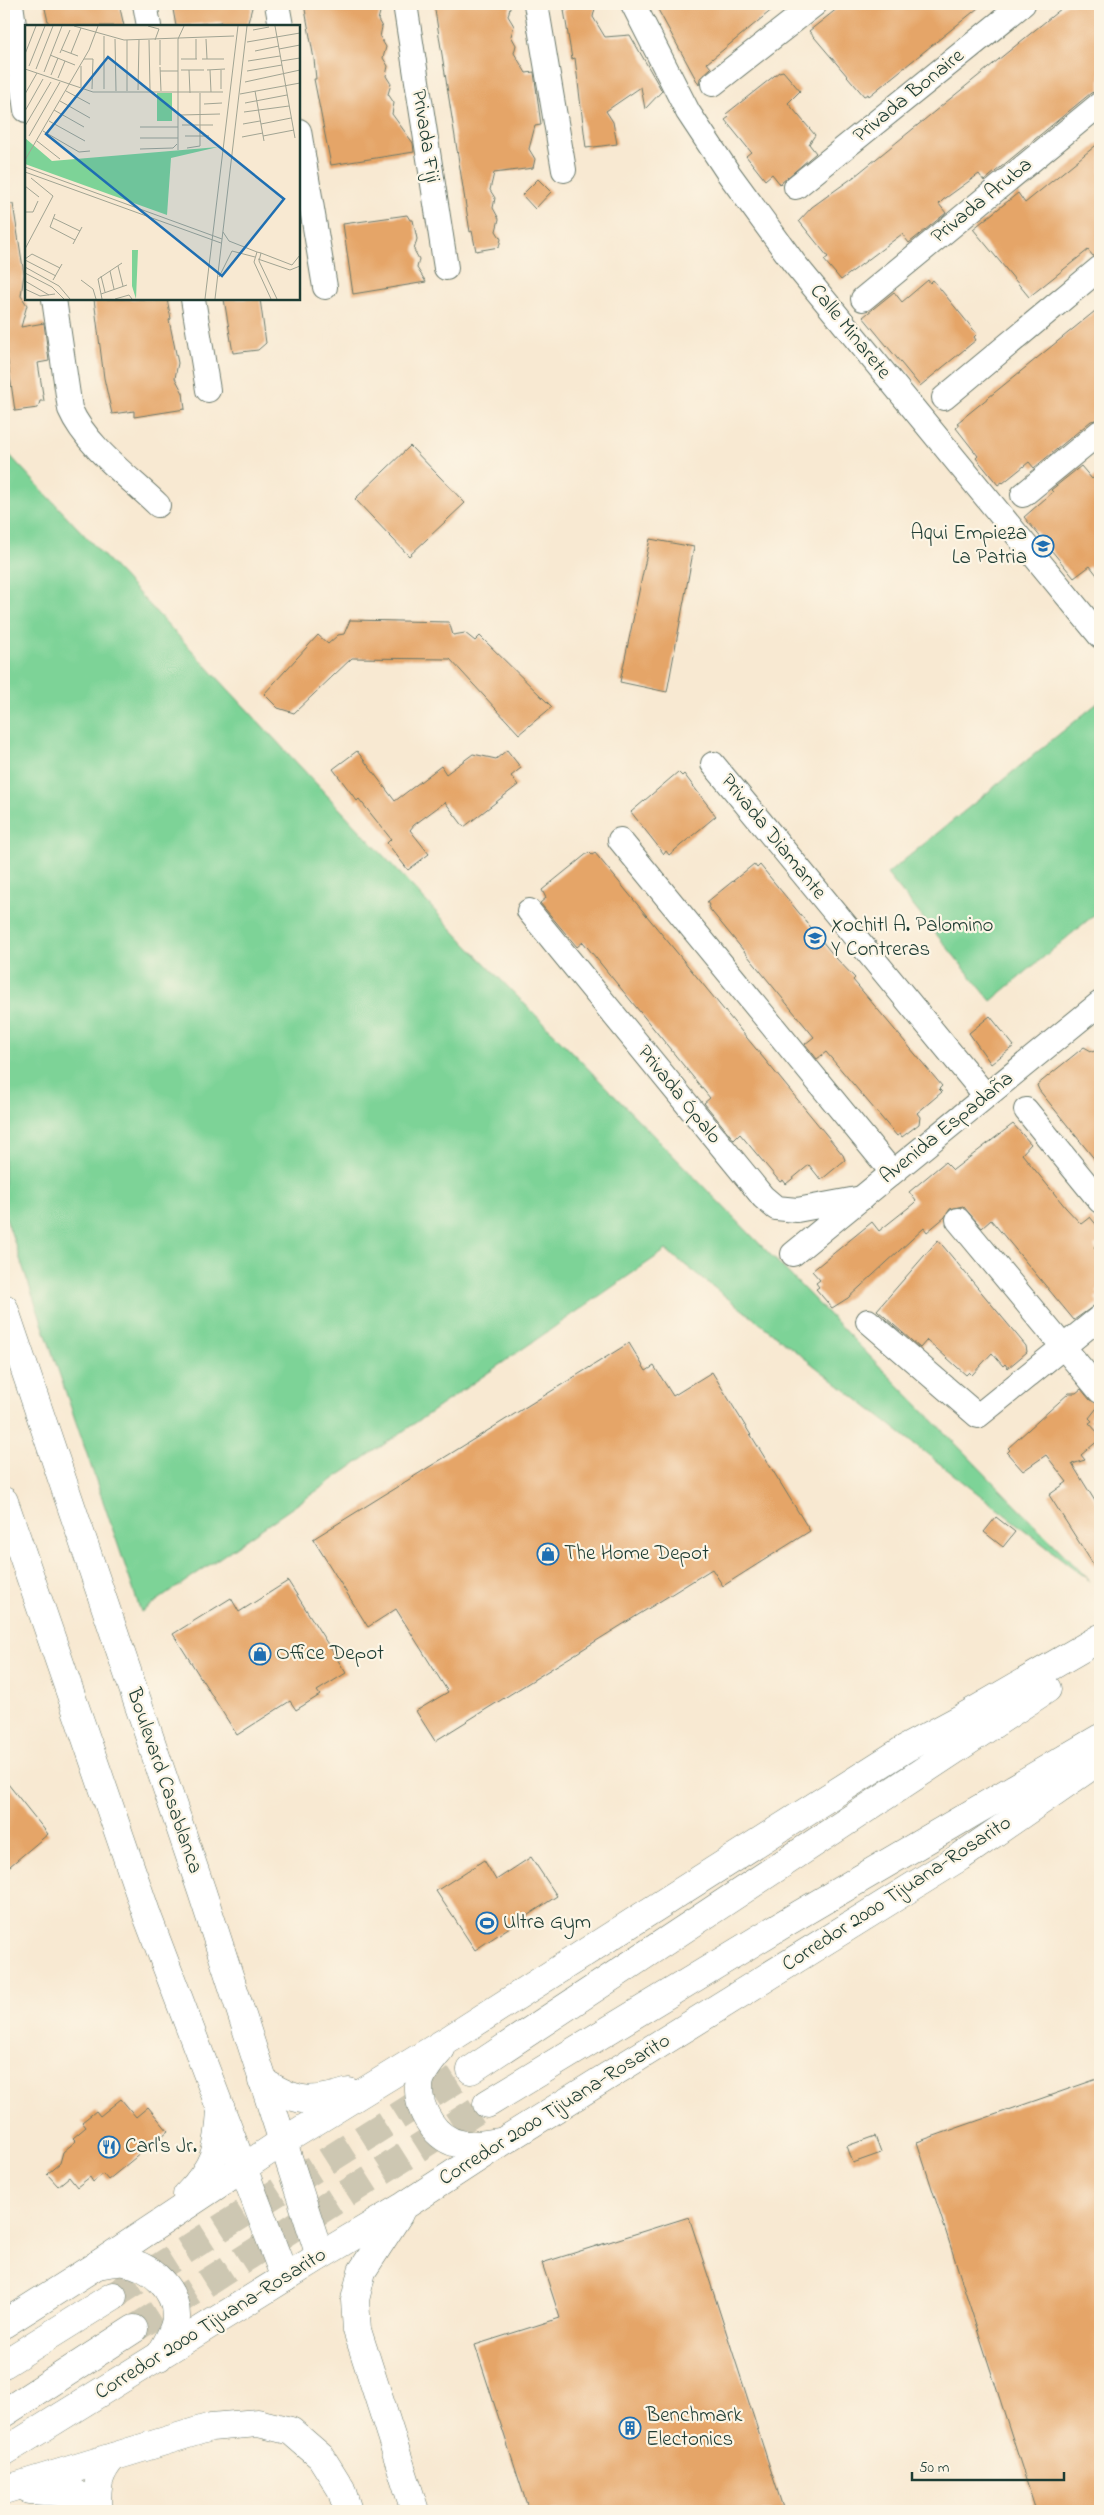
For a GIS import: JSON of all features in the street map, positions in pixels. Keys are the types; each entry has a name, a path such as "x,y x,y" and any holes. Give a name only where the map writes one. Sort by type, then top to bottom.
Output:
{"main road":[{"name":"Boulevard Casablanca","path":"4,1308 200,1885 262,2082 320,2256"},
{"path":"4,1501 148,1918 285,2278"},
{"path":"4,2324 97,2265 282,2142 448,2040 1100,1622"},
{"path":"906,1748 1100,1638"},
{"path":"471,2070 1100,1653"},
{"path":"487,2104 785,1923 1100,1738"},
{"name":"Corredor 2000 Tijuana-Rosarito","path":"4,2452 404,2206 502,2142 960,1856 1100,1760"},
{"path":"960,1856 1100,1772"},
{"path":"448,2040 426,2068 419,2084 422,2108 428,2121 444,2137 459,2144 502,2142"},
{"path":"262,2082 285,2096 303,2100 326,2100 379,2083"},
{"path":"162,2221 198,2184 211,2166 219,2144 221,2109"},
{"path":"404,2206 362,2271 355,2300 357,2330 415,2511"},
{"path":"97,2265 124,2262 144,2267 164,2284 171,2296 176,2318 170,2336 159,2357"},
{"path":"4,2364 113,2296"},
{"path":"4,2413 134,2329"},
{"path":"5,2490 211,2427 258,2423 291,2431 321,2457 341,2489 348,2511"},
{"path":"5,2490 74,2493 97,2508 97,2488 102,2470 113,2457"}],"street":[{"path":"11,4 25,103"},
{"path":"145,4 149,25"},
{"path":"277,4 281,25"},
{"name":"Privada Fiji","path":"405,4 446,268"},
{"path":"536,4 564,170"},
{"name":"Calle Minarete","path":"633,4 688,112 729,174 794,264 1100,636"},
{"path":"713,84 815,4"},
{"name":"Privada Bonaire","path":"796,187 1023,4"},
{"name":"Privada Aruba","path":"863,299 1100,104"},
{"path":"300,137 325,287"},
{"path":"944,398 1100,268"},
{"path":"54,300 70,409 77,425 90,440 158,505"},
{"path":"194,300 208,390"},
{"path":"1023,495 1100,432"},
{"name":"Privada Diamante","path":"713,764 986,1096"},
{"path":"620,840 892,1172"},
{"name":"Privada Ópalo","path":"529,911 762,1197 776,1208 797,1210 862,1198"},
{"name":"Avenida Espadaña","path":"793,1254 1100,1002"},
{"path":"1026,1110 1100,1202"},
{"path":"958,1220 1100,1391"},
{"path":"868,1321 978,1416 1100,1317"}],"green space":[{"path":"4,449 464,942 1090,1581 666,1250 141,1612 4,1212"},
{"path":"1100,701 1100,910 991,1001 887,874"}],"building":[{"path":"44,4 119,4 124,25 49,25"},
{"path":"172,4 253,4 247,25 222,25 221,22 176,25"},
{"path":"304,4 334,4 337,8 364,4 382,4 378,20 382,27 380,37 386,47 383,58 388,66 386,76 391,84 388,94 394,103 392,114 413,143 414,152 331,165 314,79 316,79 314,59"},
{"path":"434,4 511,4 508,16 514,26 511,36 516,45 514,53 526,73 534,72 541,125 535,126 529,149 535,159 533,168 494,173 490,190 495,198 493,208 499,219 496,231 501,239 499,247 476,251 472,231 470,232"},
{"path":"566,4 596,4 593,17 605,37 630,35 662,91 645,109 641,87 606,111 613,122 617,144 586,148 575,58 572,59 564,10 566,10"},
{"path":"655,4 779,4 707,63 711,68 700,78 699,85"},
{"path":"843,4 858,4 861,8 866,4 930,4 933,7 937,4 983,4 869,96 868,94 864,96 809,31"},
{"path":"1067,4 1100,4 1100,90 1091,93 984,181 979,174 943,200 939,204 946,213 909,243 902,234 841,280 824,260 828,257 799,221 812,207 855,176"},
{"path":"783,71 800,91 788,103 815,135 809,144 816,153 780,184 772,174 765,180 746,156 751,152 725,120 729,117 726,114 779,72"},
{"path":"1100,142 1100,255 1093,256 1088,250 1029,297 973,229 1018,193 1025,203"},
{"path":"538,179 551,192 535,209 522,195"},
{"path":"4,204 13,204 24,274 21,296 27,305 21,327 44,323 49,361 38,363 44,401 40,401 38,408 15,411 4,334"},
{"path":"407,215 410,220 413,220 417,239 414,250 419,259 417,268 426,282 353,294 343,224"},
{"path":"928,280 930,283 933,280 977,334 974,337 976,340 920,386 863,317 894,292 902,302"},
{"path":"94,300 167,300 171,319 169,320 178,363 175,378 183,393 185,409 134,417 134,411 112,414 104,378"},
{"path":"224,300 260,300 266,343 258,350 233,353"},
{"path":"1100,307 1100,419 1091,421 1034,468 1029,462 998,485 976,458 978,456 956,428 960,425 957,423"},
{"path":"410,446 465,503 409,556 355,499"},
{"path":"1081,466 1092,479 1100,472 1100,579 1090,566 1074,578 1024,517 1053,492 1051,490"},
{"path":"650,539 694,547 667,692 620,682"},
{"path":"350,620 449,622 453,635 465,633 475,641 480,636 552,707 519,734 450,659 352,658 294,713 278,708 264,694 318,635 328,644 338,635 344,634"},
{"path":"507,750 521,768 511,776 518,785 464,827 445,802 414,825 410,830 429,854 408,870 387,843 391,839 359,799 357,801 333,769 357,751 395,801 441,766 446,774 473,754 496,759"},
{"path":"678,772 682,776 684,774 716,816 669,855 666,851 664,854 631,812"},
{"path":"589,852 592,855 595,853 843,1155 845,1160 821,1180 809,1165 786,1184 783,1180 780,1182 740,1134 734,1140 704,1103 710,1098 583,942 577,947 540,903 546,898 542,890"},
{"path":"754,864 757,868 760,865 942,1086 939,1089 942,1092 917,1113 920,1117 919,1124 902,1137 900,1134 897,1136 826,1052 817,1059 805,1044 814,1037 708,907 707,902"},
{"path":"990,1016 1014,1046 991,1064 969,1033"},
{"path":"1100,1046 1100,1166 1037,1085 1084,1047 1093,1052"},
{"path":"1013,1124 1031,1144 1022,1154 1066,1208 1081,1224 1090,1217 1100,1229 1100,1242 1094,1247 1100,1254 1100,1288 1096,1292 1099,1295 1095,1298 1098,1303 1074,1320 991,1220 982,1228 963,1206 950,1209 945,1217 927,1232 924,1228 848,1298 832,1308 816,1289 819,1287 816,1283 820,1280 812,1271 872,1222 879,1231 913,1204 916,1201 909,1192 945,1162 953,1170"},
{"path":"938,1240 1026,1346 1027,1352 1008,1368 1005,1364 1003,1366 992,1353 972,1375 969,1372 966,1375 927,1340 920,1348 877,1310"},
{"name":"The Home Depot","path":"629,1343 646,1371 654,1366 673,1396 712,1372 810,1531 723,1586 712,1569 435,1741 416,1711 448,1692 396,1609 368,1627 313,1539"},
{"path":"1081,1389 1090,1400 1100,1404 1089,1418 1092,1421 1089,1423 1099,1434 1097,1435 1100,1439 1081,1455 1085,1460 1072,1464 1100,1509 1100,1575 1049,1495 1067,1482 1046,1455 1023,1471 1007,1453 1010,1450 1008,1448 1069,1393 1076,1393"},
{"path":"996,1517 1015,1532 1003,1547 984,1532"},
{"name":"Office Depot","path":"288,1581 346,1673 317,1691 320,1695 296,1710 290,1701 237,1735 173,1634 231,1598 239,1612"},
{"path":"4,1779 48,1834 4,1871"},
{"name":"Ultra Gym","path":"531,1857 557,1896 475,1950 436,1891 484,1860 496,1880"},
{"path":"1100,2078 1100,2511 1036,2511 917,2142"},
{"name":"Carl's Jr.","path":"121,2099 136,2117 148,2107 168,2131 108,2180 103,2174 93,2182 90,2177 77,2187 69,2177 58,2186 47,2174 60,2163 63,2152 76,2141 73,2138 86,2127 82,2122 96,2111 100,2116"},
{"path":"875,2136 881,2153 853,2163 847,2146"},
{"name":"Benchmark Electonics","path":"689,2217 784,2511 529,2511 475,2345 560,2318 542,2263"}],"tunnel":[{"path":"113,2296 471,2070"},
{"path":"134,2329 487,2104"}],"place":[{"name":"Aqui Empieza La Patria","path":"1043,546"},
{"name":"Xochitl A. Palomino Y Contreras","path":"815,938"},
{"name":"The Home Depot","path":"548,1554"},
{"name":"Office Depot","path":"260,1654"},
{"name":"Ultra Gym","path":"487,1923"},
{"name":"Carl's Jr.","path":"109,2147"},
{"name":"Benchmark Electonics","path":"630,2428"}]}
